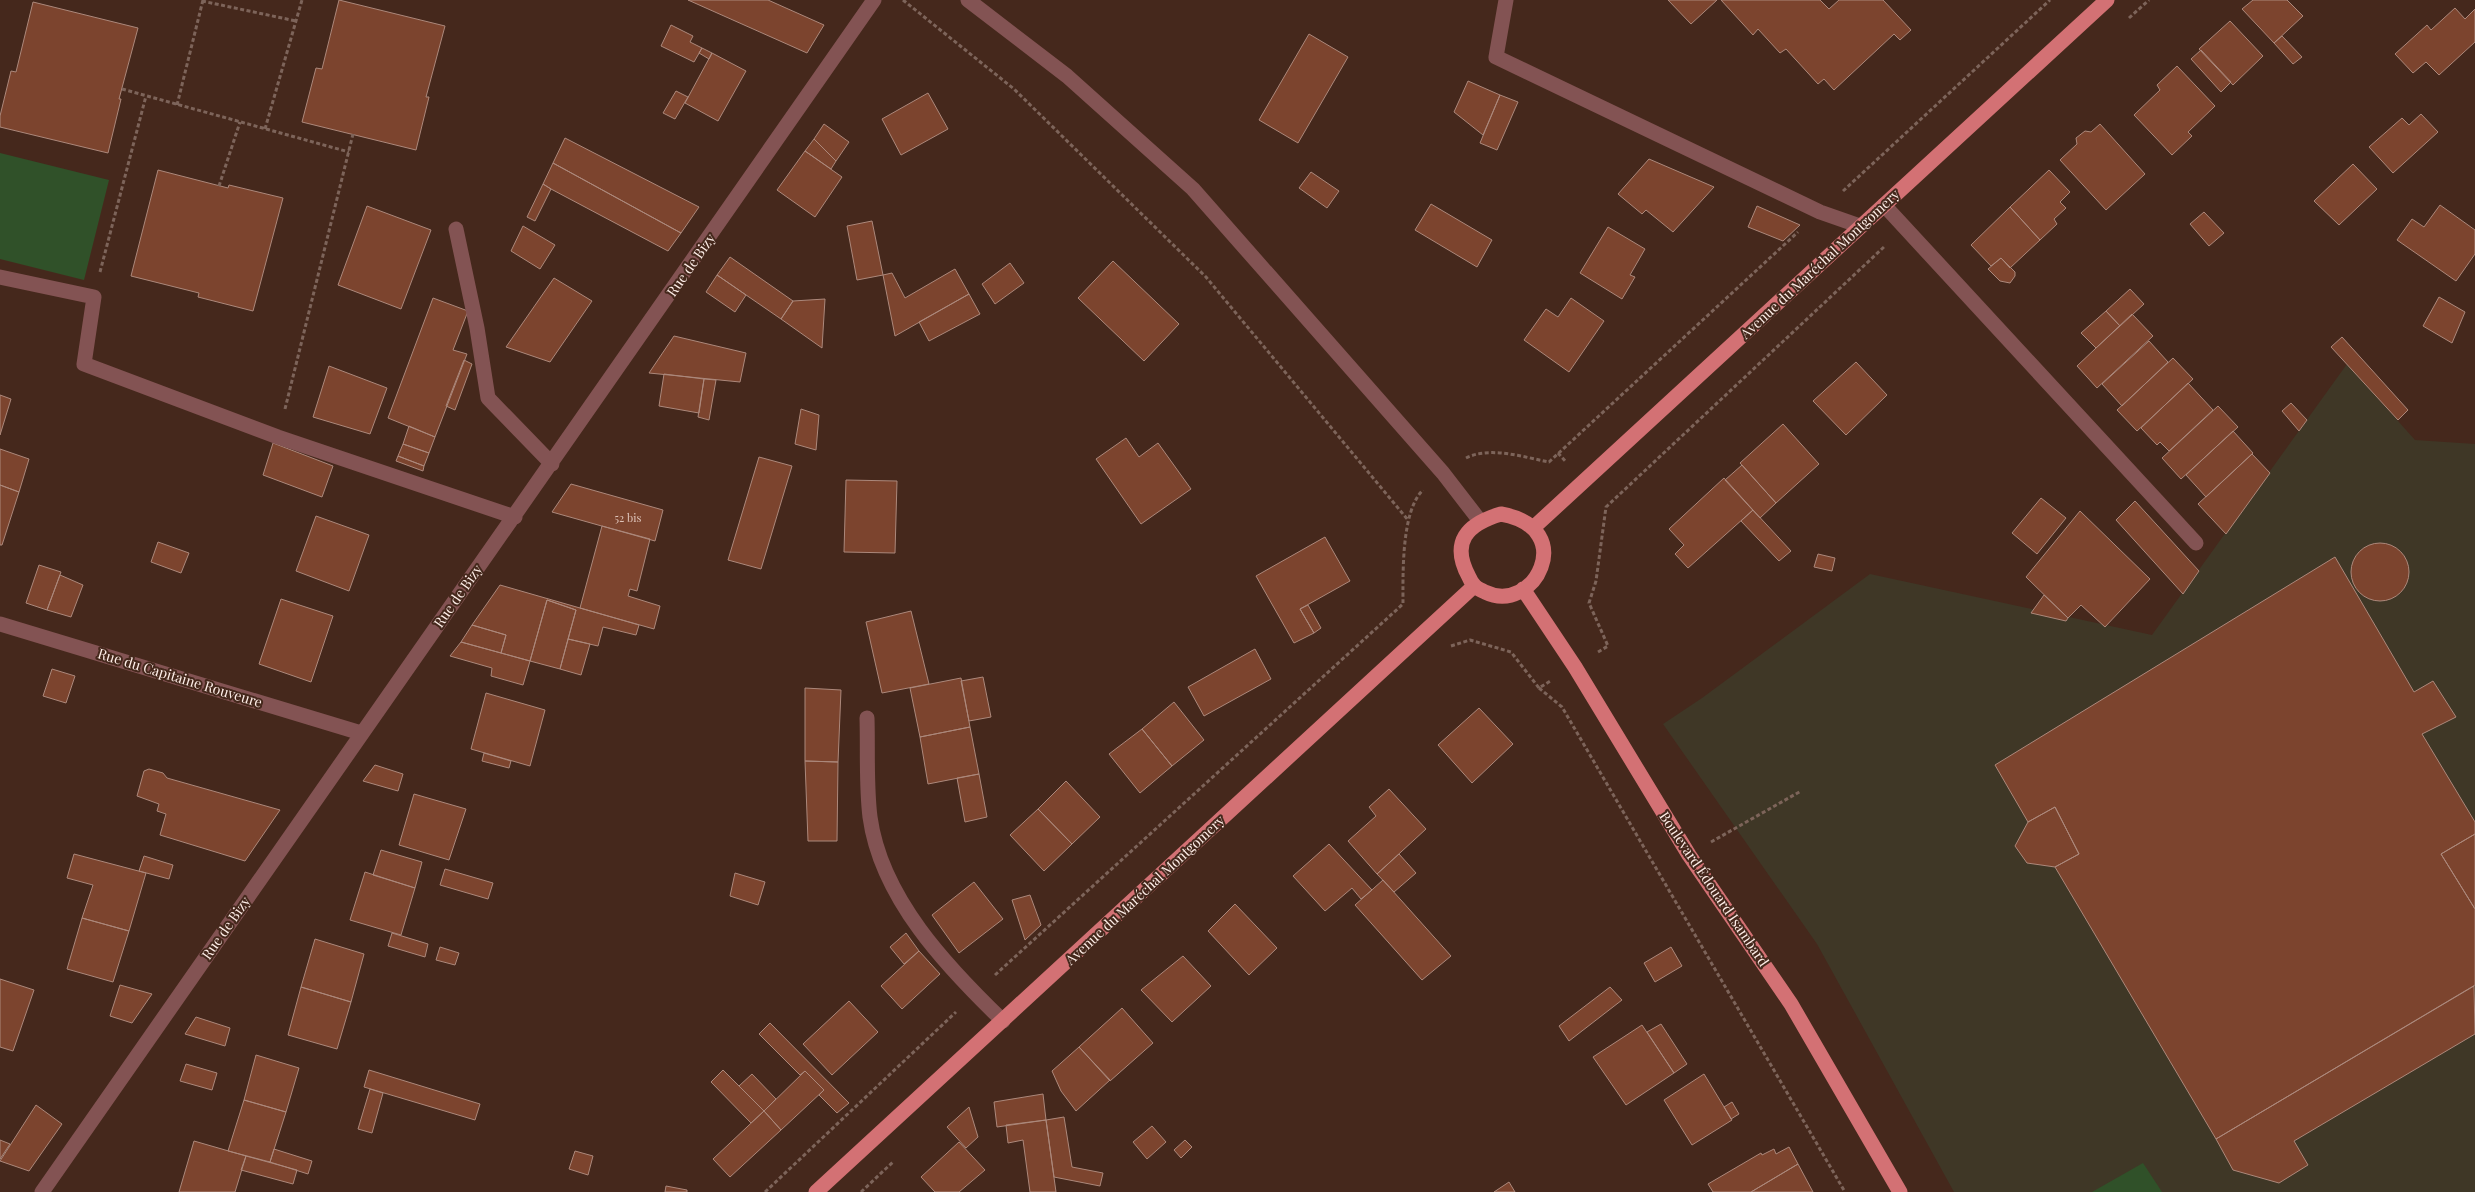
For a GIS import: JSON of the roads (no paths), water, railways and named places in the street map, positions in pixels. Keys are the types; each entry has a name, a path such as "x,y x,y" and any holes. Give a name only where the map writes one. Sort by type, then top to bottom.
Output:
{"main road":[{"name":"Avenue du Maréchal Montgomery","path":"1533,528 2107,0"},
{"path":"1501,514 1518,517 1533,528 1540,535 1544,548 1544,564 1523,589 1509,596 1492,595 1474,586 1463,566 1460,554 1464,538 1480,521 1501,514"},
{"name":"Avenue du Maréchal Montgomery","path":"816,1192 1474,586"},
{"name":"Boulevard Édouard Isambard","path":"1523,589 1569,657 1689,854 1791,1004 1900,1192"}],"street":[{"name":"Rue de Bizy","path":"42,1192 361,733 552,464 874,0"},
{"path":"968,0 1067,76 1193,189 1442,473 1480,521"},
{"path":"1506,0 1496,57 1820,212 1860,226"},
{"path":"1884,205 2196,543"},
{"path":"456,229 477,328 488,398 552,464"},
{"path":"0,277 94,297 84,364 278,437 515,517"},
{"name":"Rue du Capitaine Rouveure","path":"0,624 361,733"},
{"path":"867,718 870,818 886,872 919,930 975,994 1003,1021"}]}
